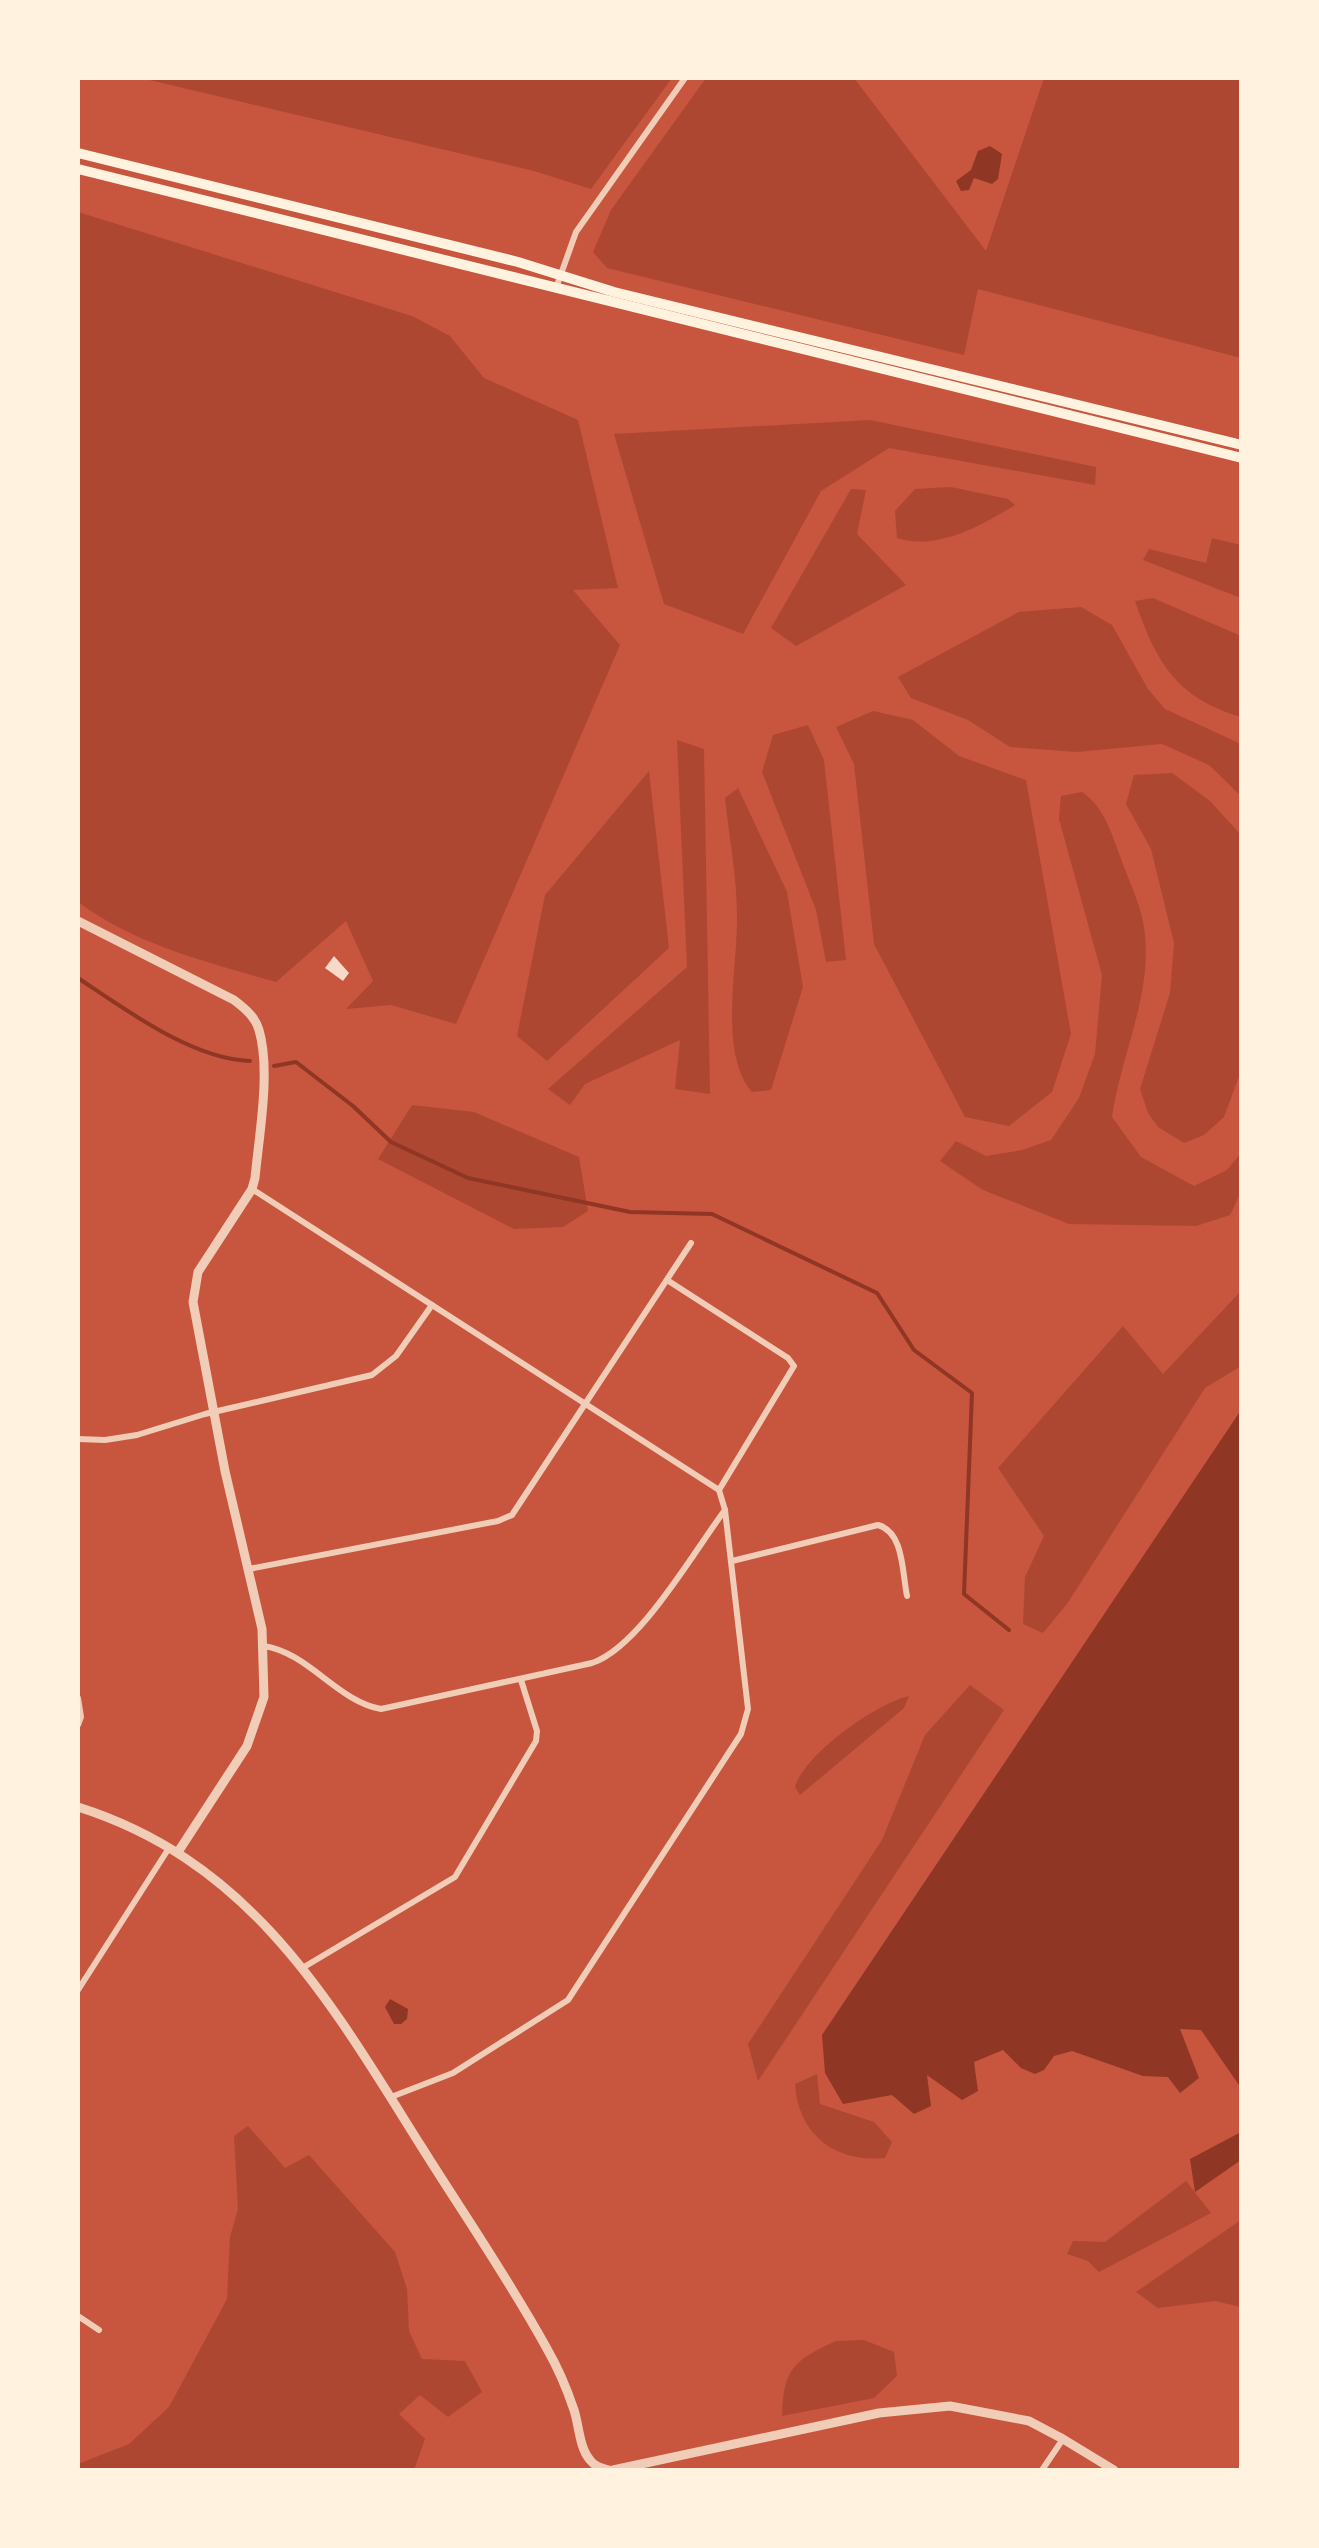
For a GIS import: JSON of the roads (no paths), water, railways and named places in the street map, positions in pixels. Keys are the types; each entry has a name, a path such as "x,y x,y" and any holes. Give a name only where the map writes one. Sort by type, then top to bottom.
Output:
{"main road":[{"path":"78,153 614,292 1242,445"},
{"path":"78,169 1242,458"}],"street":[{"path":"556,288 576,232 685,78"},
{"path":"78,922 234,1000 254,1020 259,1031 262,1070 252,1189 198,1272 193,1302 264,1646 264,1696 254,1730 78,1990"},
{"path":"252,1189 719,1490 725,1510 748,1709 741,1734 568,2000 453,2073 391,2098"},
{"path":"249,1569 504,1520 518,1508 692,1243"},
{"path":"668,1280 788,1358 794,1366 719,1490"},
{"path":"78,1439 116,1439 380,1372 413,1336 432,1305"},
{"path":"264,1646 284,1649 364,1703 381,1708 592,1663 616,1652 634,1634 725,1510"},
{"path":"732,1561 870,1526 885,1526 896,1536 906,1596"},
{"path":"304,1967 455,1878 536,1741 538,1731 521,1679"},
{"path":"78,1698 78,1725"},
{"path":"78,1807 134,1828 174,1849 240,1900 304,1967 391,2098 546,2348 574,2408 587,2458 597,2468 611,2470 914,2407 950,2406 1029,2422 1114,2470"},
{"path":"78,2316 99,2330"},
{"path":"1042,2470 1063,2438"}],"waterway":[{"path":"78,978 183,1042 205,1052 250,1061"},
{"path":"274,1066 296,1062 353,1106 391,1142 468,1178 630,1212 712,1214 877,1293 914,1350 972,1393 964,1594 1009,1630"}]}
